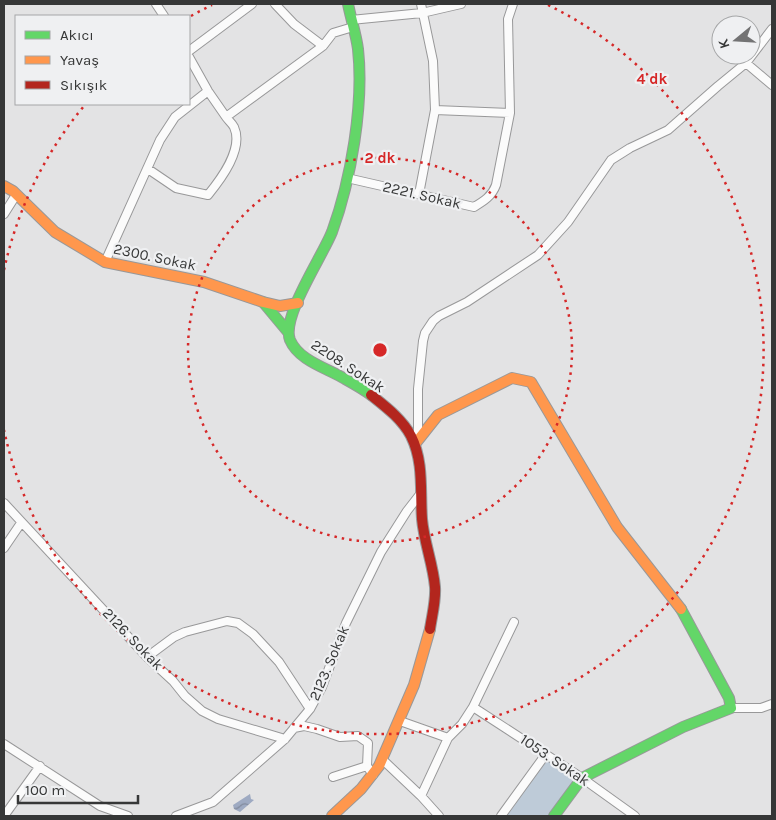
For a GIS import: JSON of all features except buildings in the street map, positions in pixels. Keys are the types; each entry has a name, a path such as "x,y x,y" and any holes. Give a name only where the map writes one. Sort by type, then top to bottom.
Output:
{"street":[{"path":"156,4 163,15"},
{"path":"190,50 252,4"},
{"path":"275,4 294,24 323,46"},
{"path":"288,332 293,312 327,244 335,223 347,178 359,107 360,80 358,51 348,4"},
{"path":"419,194 435,110 433,61 421,4"},
{"path":"226,117 323,46 333,33 352,23 422,13 461,4"},
{"path":"435,110 510,113 508,19 513,4"},
{"path":"761,43 772,29"},
{"path":"148,169 176,188 208,195 217,184 232,157 236,142 234,127 208,91 190,59"},
{"path":"415,444 418,434 418,389 423,341 425,332 433,321 467,302 538,255 568,222 611,160 630,148 668,130 744,65"},
{"path":"748,65 772,85"},
{"path":"105,262 160,140 175,117 208,91"},
{"name":"2221. Sokak","path":"347,178 474,207 493,193 510,113"},
{"name":"2300. Sokak","path":"4,186 55,232 105,262 204,282 280,306 293,312"},
{"path":"4,214 16,195"},
{"name":"2208. Sokak","path":"263,302 288,332 294,347 308,360 357,386 403,422 415,444 420,463 425,540 434,582 434,603 430,631 400,721 383,760 370,770 352,798 332,816"},
{"path":"276,317 293,312"},
{"path":"415,444 438,415 512,378 532,382 617,527 680,608 729,698 731,708"},
{"name":"2123. Sokak","path":"176,816 213,802 284,739 310,709 322,687 346,623 381,552 421,493"},
{"name":"2126. Sokak","path":"4,503 148,657 173,681 185,696 202,711 218,720 284,739"},
{"path":"4,548 21,522"},
{"path":"148,657 174,637 185,632 227,621 238,623 253,634 279,662 310,709"},
{"path":"421,796 448,738 462,724 473,707 514,622"},
{"path":"554,816 582,778 683,727 731,708 761,708 772,704"},
{"name":"1053. Sokak","path":"473,707 582,778 635,816"},
{"path":"400,721 448,738"},
{"path":"294,728 304,726 340,737 358,736 368,743 370,770 333,776"},
{"path":"4,744 100,806 128,816"},
{"path":"501,816 546,754"},
{"path":"383,760 439,816"},
{"path":"4,816 40,766"}],"shaded area":[{"path":"546,754 582,778 554,816 501,816"}],"water":[{"path":"250,794 251,799 254,800 240,812 234,809 233,805"}],"traffic: fast":[{"path":"348,4 358,49 359,71 357,117 350,166 332,232 297,302 291,317 289,330 290,340 294,347 307,359 371,395"},
{"path":"263,302 288,332"},
{"path":"554,816 582,778 683,727 731,708 729,698 681,609"}],"traffic: slow":[{"path":"4,186 13,191 55,232 105,262 204,282 280,306 298,303"},
{"path":"415,444 438,415 512,378 531,382 617,527 681,609"},
{"path":"332,816 361,789 379,766 414,685 430,629"}],"traffic: jam":[{"path":"371,395 403,424 411,436 418,456 421,477 423,528 435,587 430,629"}]}
